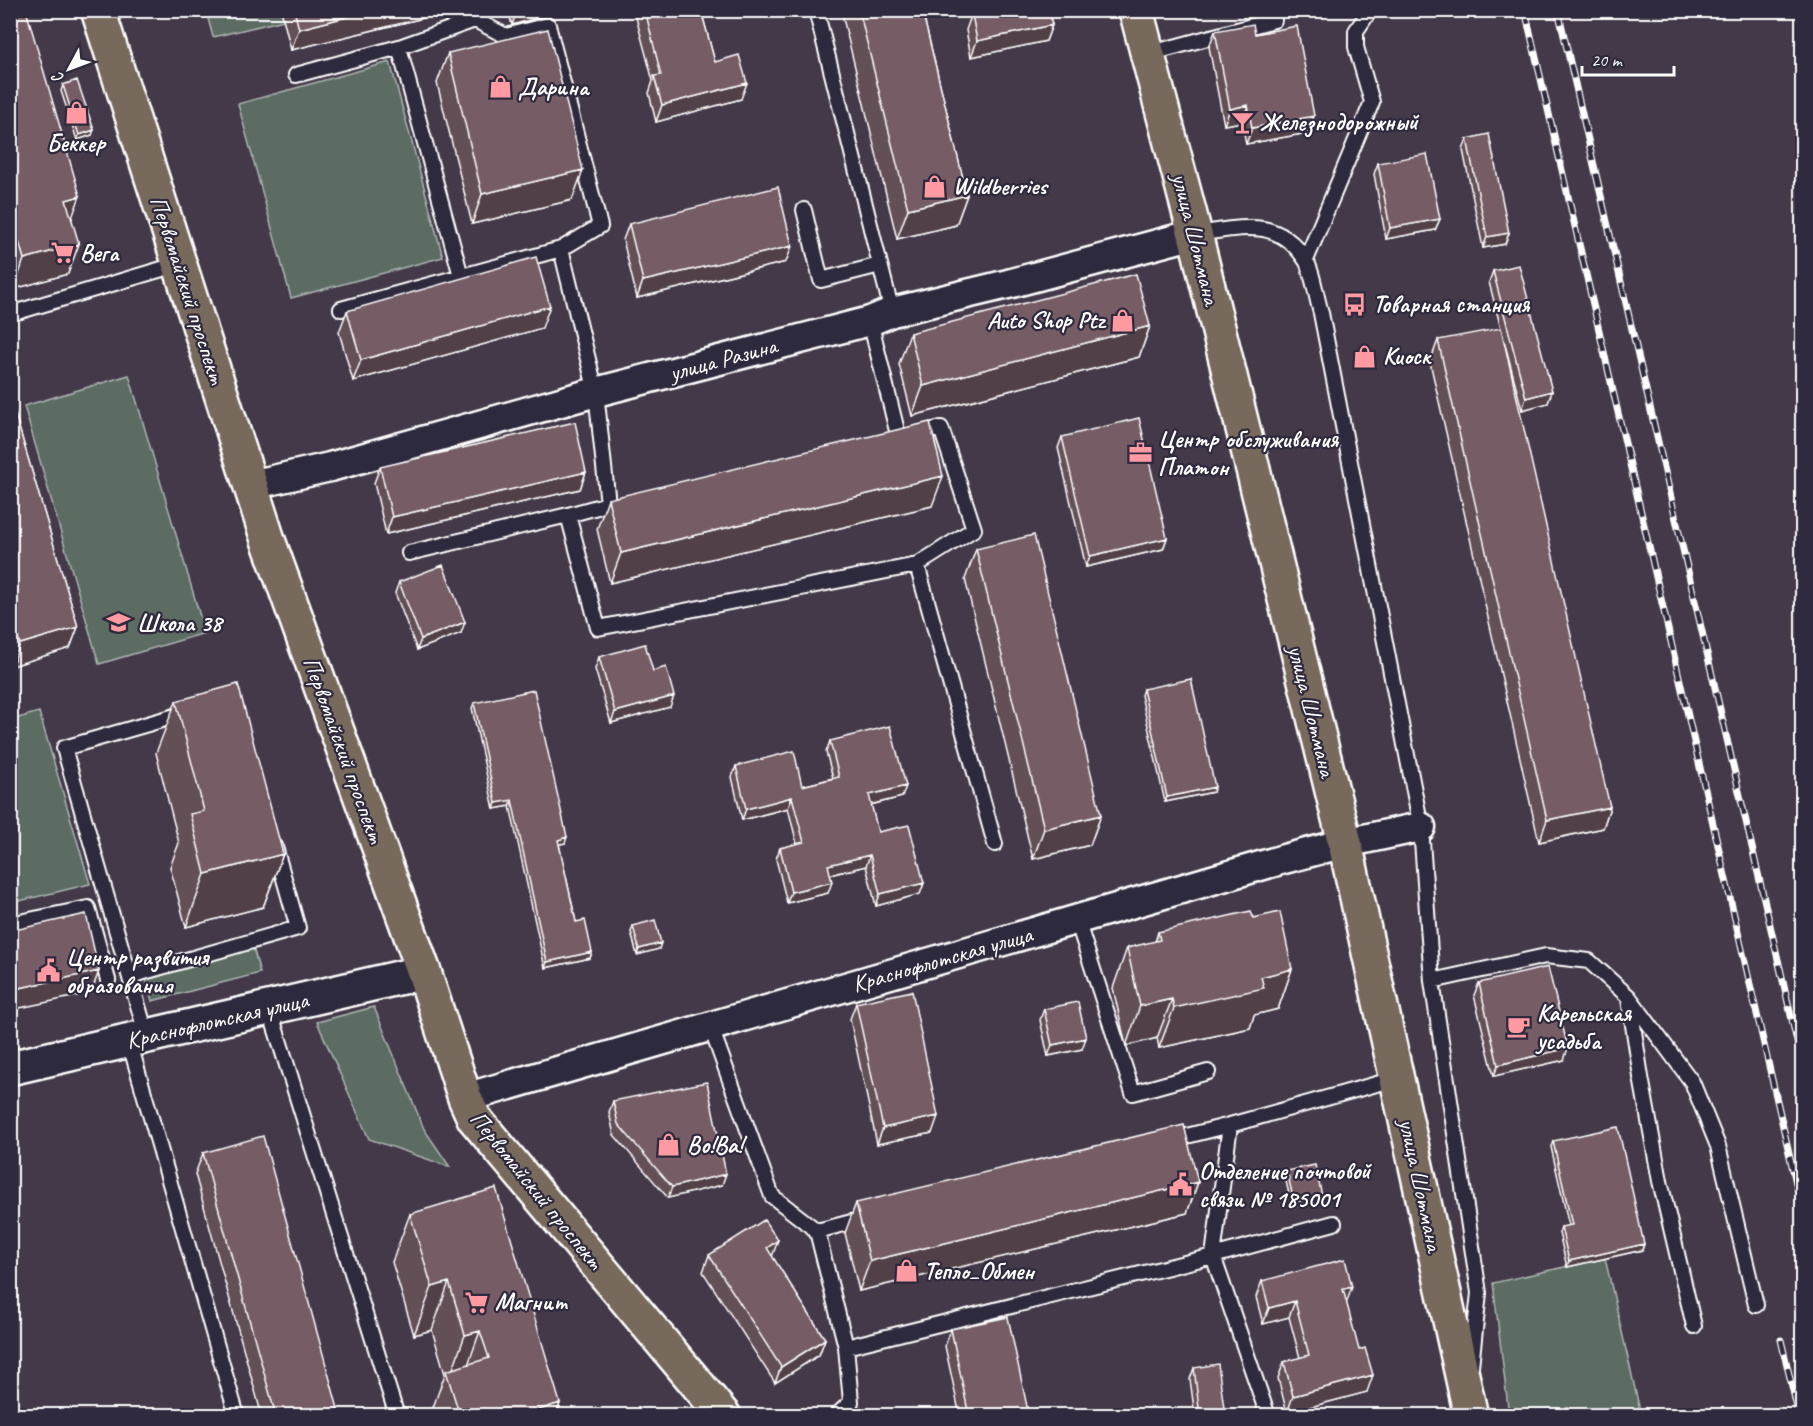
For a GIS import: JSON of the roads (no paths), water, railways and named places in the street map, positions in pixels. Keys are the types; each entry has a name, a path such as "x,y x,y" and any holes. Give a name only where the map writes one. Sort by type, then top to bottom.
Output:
{"main road":[{"name":"Первомайский проспект","path":"98,10 268,540 424,972 465,1098 474,1118 724,1416"},
{"name":"улица Шотмана","path":"1136,10 1195,234 1345,843 1469,1407"}],"street":[{"name":"улица Разина","path":"251,485 330,466 596,392 1195,234"},
{"name":"Краснофлотская улица","path":"465,1098 1345,843 1421,828"},
{"name":"Краснофлотская улица","path":"10,1068 424,972"}],"lane":[{"path":"568,515 598,628 917,565 974,529 941,428 899,439 881,316 880,265 816,10"},
{"path":"1306,260 1372,102 1356,47 1356,31 1370,10"},
{"path":"296,75 399,47 474,15 506,36 548,25 600,226 561,249 341,309"},
{"path":"1148,54 1274,20"},
{"path":"399,47 461,276"},
{"path":"804,210 821,280 880,265"},
{"path":"1195,234 1257,226 1282,234 1306,260 1323,324 1421,828 1432,981 1479,1293 1469,1407"},
{"path":"409,554 608,504 596,392 561,249"},
{"path":"10,314 179,264"},
{"path":"917,565 995,844"},
{"path":"199,709 64,748 130,976 138,1039 237,1416"},
{"path":"130,976 298,928 272,836"},
{"path":"10,924 88,908 108,980"},
{"path":"1077,920 1133,1093 1208,1072"},
{"path":"1432,981 1546,956 1589,961 1629,997 1692,1082 1718,1146 1756,1305"},
{"path":"1629,997 1660,1181 1694,1326"},
{"path":"269,1008 397,1416"},
{"path":"710,1026 772,1196 817,1231 846,1347 851,1402 836,1416"},
{"path":"1161,1142 1398,1078"},
{"path":"1233,1121 1213,1256 1268,1416"},
{"path":"817,1231 886,1213"},
{"path":"846,1347 1213,1256 1334,1223"}],"railway":[{"path":"1525,10 1802,1209"},
{"path":"1558,10 1802,1063"},
{"path":"1781,1340 1799,1416"}],"place":[{"name":"Дарина","path":"500,87"},
{"name":"Беккер","path":"76,113"},
{"name":"Железнодорожный","path":"1242,122"},
{"name":"Wildberries","path":"935,186"},
{"name":"Вега","path":"62,253"},
{"name":"Товарная станция","path":"1355,304"},
{"name":"Auto Shop Ptz","path":"1122,320"},
{"name":"Киоск","path":"1365,356"},
{"name":"Центр обслуживания Платон","path":"1140,453"},
{"name":"Школа 38","path":"119,623"},
{"name":"Центр развития образования","path":"48,971"},
{"name":"Карельская усадьба","path":"1519,1027"},
{"name":"Во!Ва!","path":"669,1145"},
{"name":"Отделение почтовой связи № 185001","path":"1181,1185"},
{"name":"Тепло_Обмен","path":"906,1271"},
{"name":"Магнит","path":"477,1302"}]}
